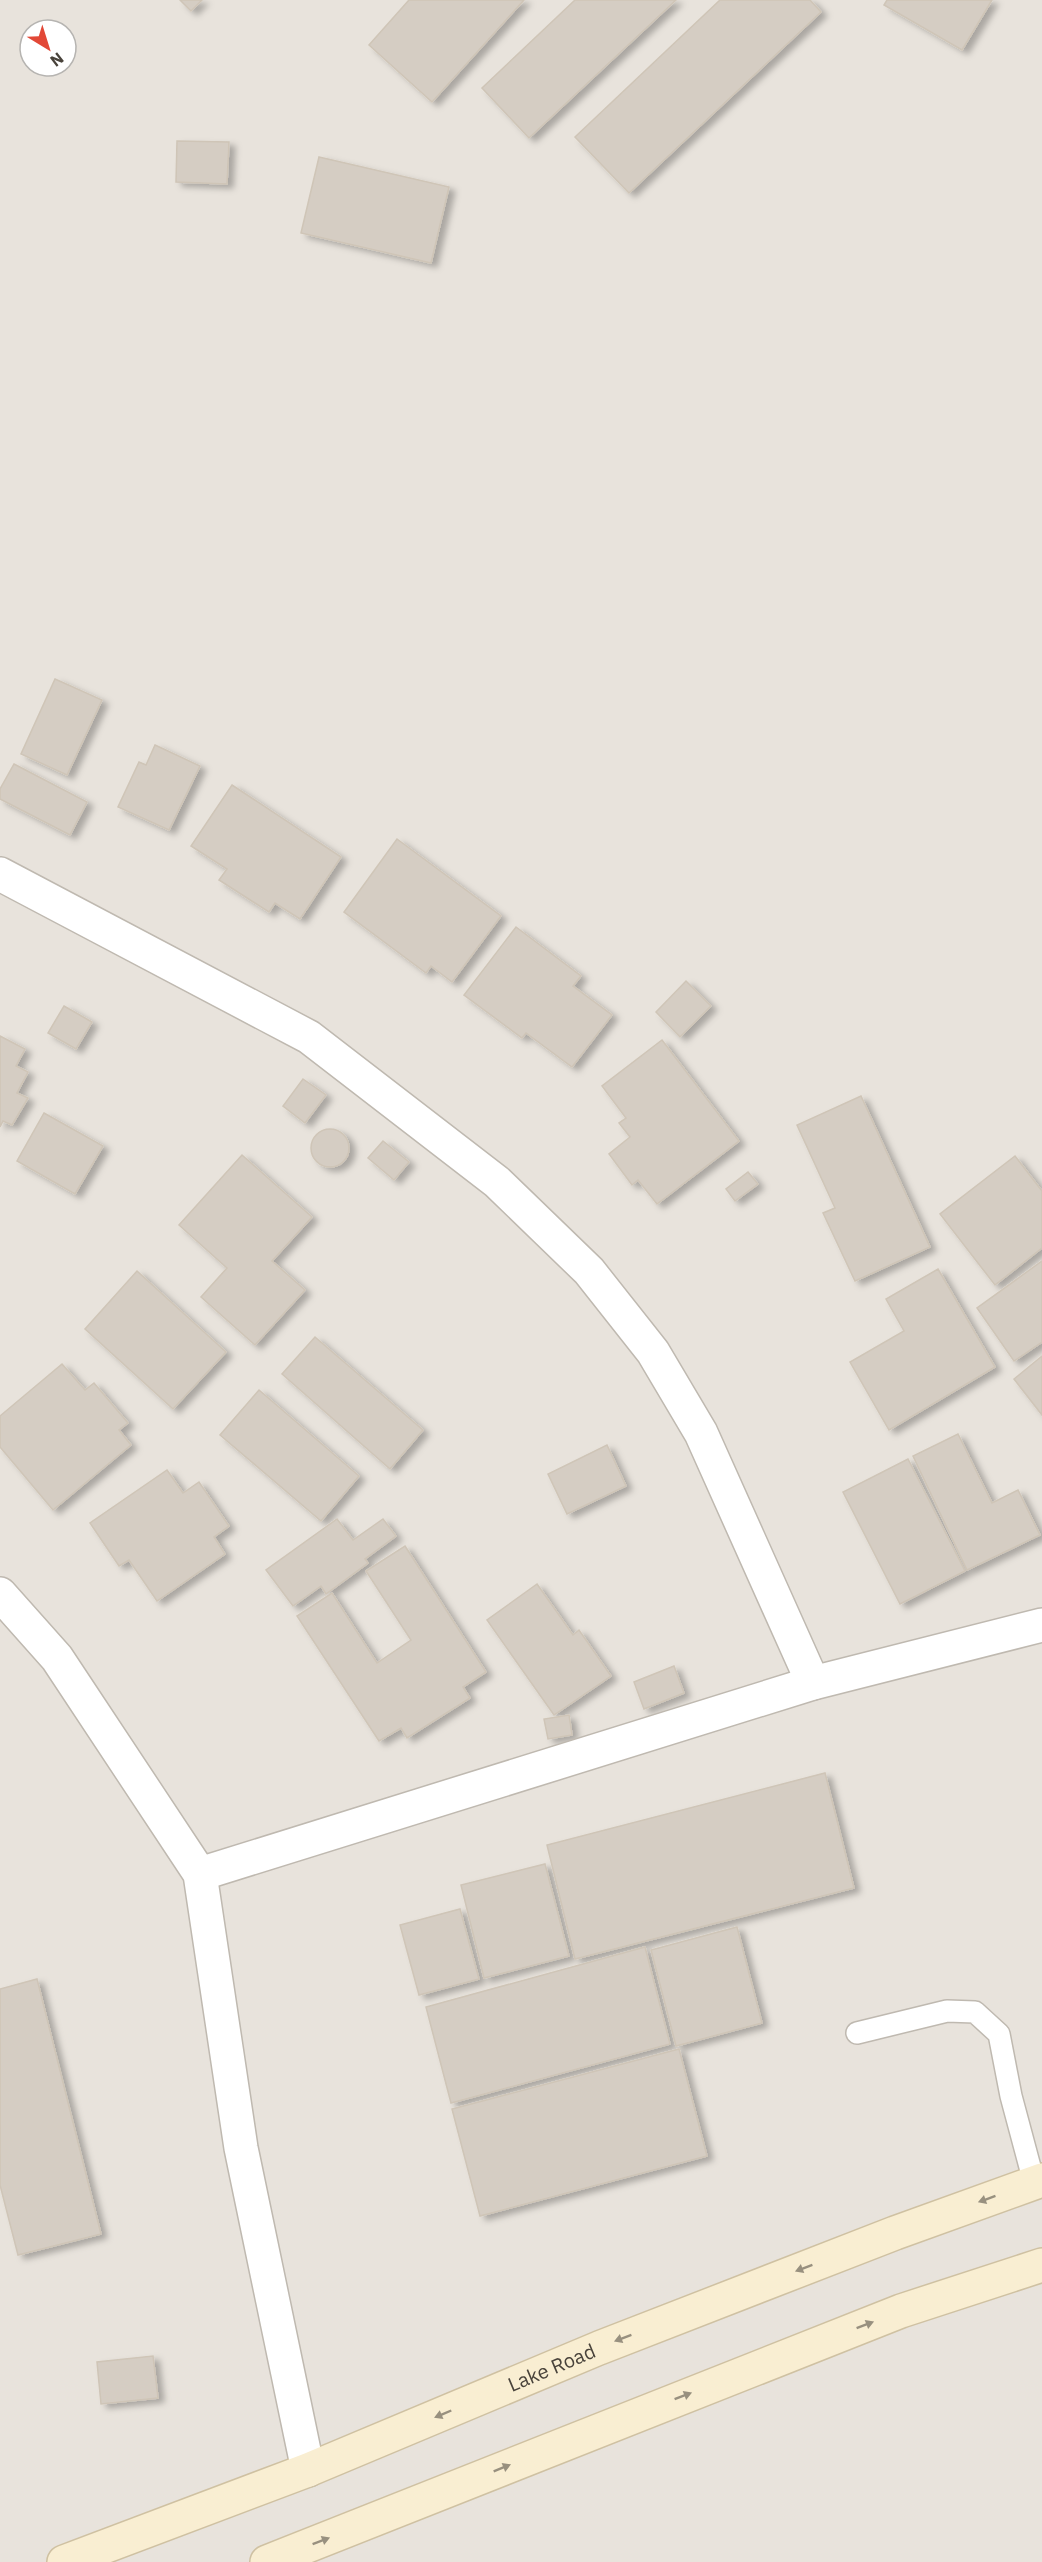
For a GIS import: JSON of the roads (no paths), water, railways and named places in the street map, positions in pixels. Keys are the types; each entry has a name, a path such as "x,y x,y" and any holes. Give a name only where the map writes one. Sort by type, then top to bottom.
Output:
{"main road":[{"name":"Lake Road","path":"64,2562 308,2470 599,2348 895,2233 1038,2181"},
{"path":"268,2562 901,2311 1042,2265"}],"street":[{"path":"0,874 309,1037 497,1182 589,1271 653,1352 701,1433 813,1683"},
{"path":"0,1594 57,1658 200,1874 241,2148 308,2470"},
{"path":"200,1874 813,1683 1042,1625"}],"lane":[{"path":"857,2033 947,2011 975,2012 999,2034 1011,2096 1038,2181"}]}
